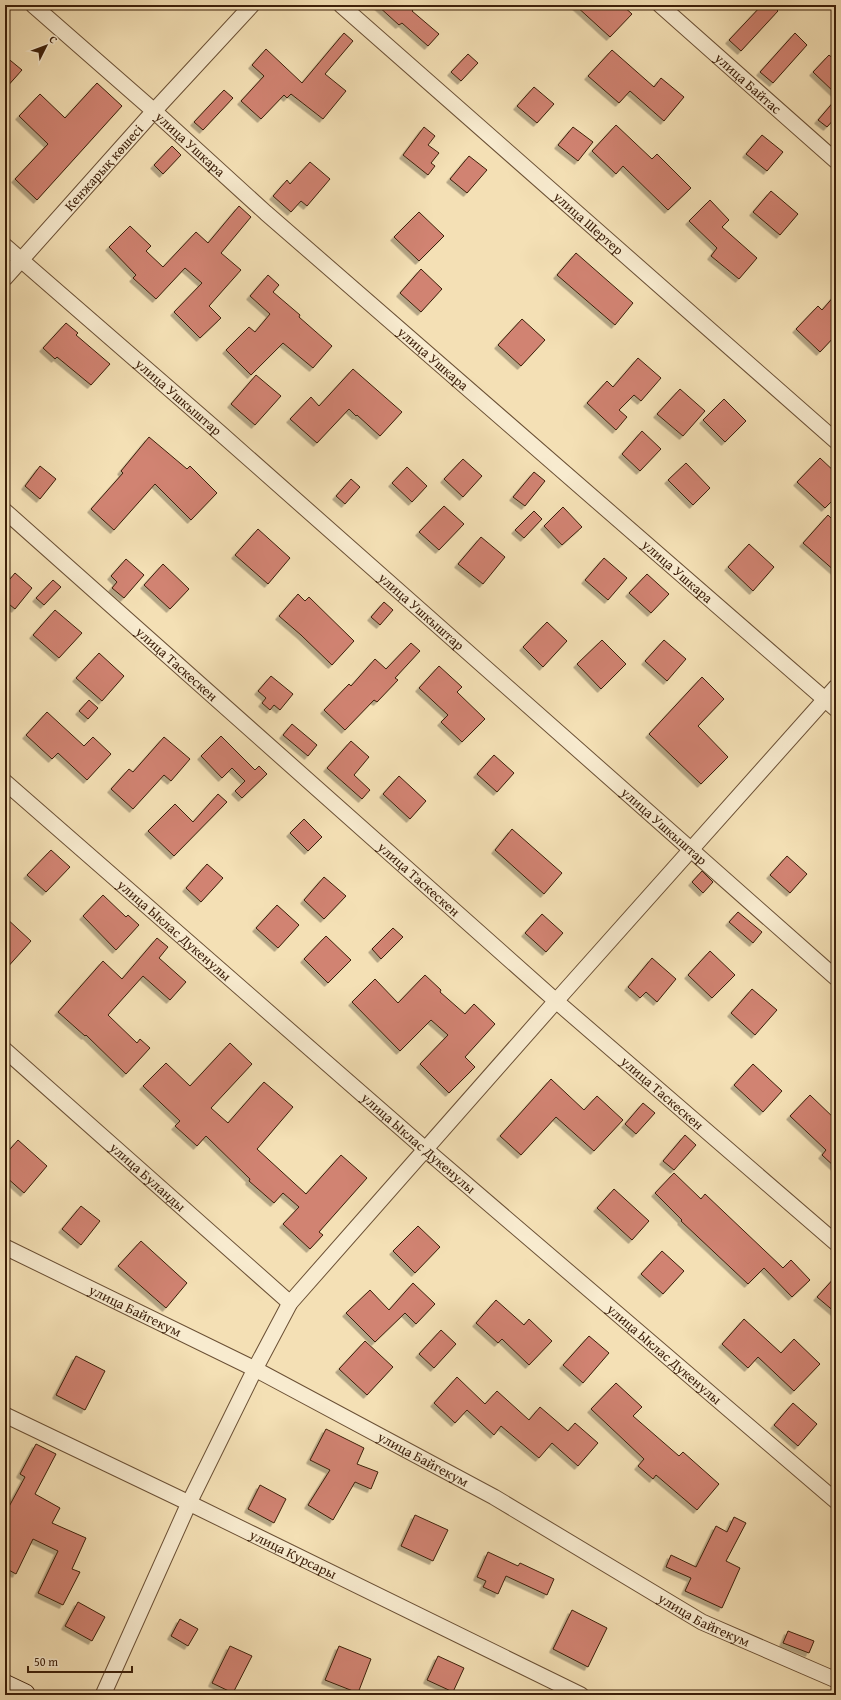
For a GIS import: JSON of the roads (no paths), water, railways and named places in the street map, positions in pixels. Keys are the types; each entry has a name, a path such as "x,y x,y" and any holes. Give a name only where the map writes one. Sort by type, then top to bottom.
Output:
{"main road":[{"path":"5,1686 24,1695"}],"street":[{"name":"улица Ушкара","path":"33,5 154,111 266,213 830,704"},
{"name":"Кенжарық көшесі","path":"5,278 154,111 252,5"},
{"name":"улица Шертер","path":"340,5 836,441"},
{"name":"улица Байтас","path":"660,5 836,161"},
{"name":"улица Ушкыштар","path":"5,246 219,432 836,978"},
{"name":"улица Таскескен","path":"5,511 556,1001 836,1243"},
{"path":"103,1695 190,1503 255,1369 290,1303 691,849 830,704 836,687"},
{"name":"улица Ыклас Дукенулы","path":"5,782 425,1149 836,1501"},
{"name":"улица Буланды","path":"5,1050 290,1303"},
{"name":"улица Байгекум","path":"5,1247 255,1369 494,1497 702,1622 836,1680"},
{"name":"улица Курсары","path":"5,1415 190,1503 581,1695"}]}
